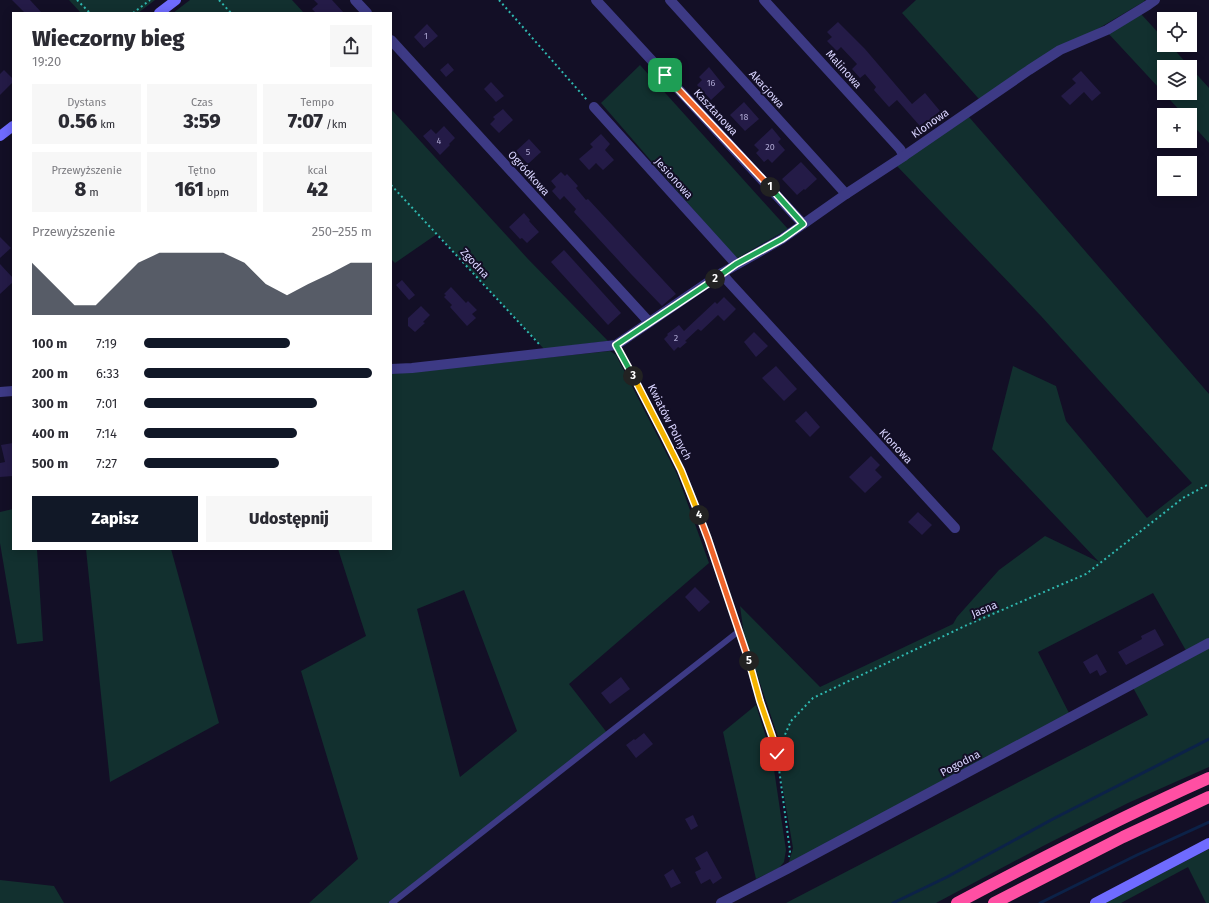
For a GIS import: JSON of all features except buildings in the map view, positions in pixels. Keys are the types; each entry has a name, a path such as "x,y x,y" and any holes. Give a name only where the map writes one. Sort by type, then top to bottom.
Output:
{"highway":[{"path":"957,903 1096,831 1209,778"},
{"path":"994,903 1123,837 1209,797"}],"street":[{"path":"160,12 176,0"},
{"path":"355,0 366,12"},
{"name":"Kasztanowa","path":"596,0 803,224"},
{"name":"Akacjowa","path":"670,0 846,194"},
{"name":"Malinowa","path":"764,0 900,149 904,156"},
{"name":"Klonowa","path":"616,345 736,264 782,239 1016,78 1060,50 1106,30 1154,0"},
{"name":"Ogródkowa","path":"392,41 649,322"},
{"name":"Jesionowa","path":"594,107 736,264"},
{"path":"0,136 12,127"},
{"name":"Klonowa","path":"722,273 955,528"},
{"path":"392,369 616,345"},
{"path":"0,392 12,390"},
{"name":"Pogodna","path":"721,903 1209,643"},
{"path":"1095,903 1209,843"}],"lane":[{"path":"392,903 739,631"}],"path":[{"path":"77,0 89,12"},
{"path":"134,12 150,0"},
{"path":"219,0 230,12"},
{"path":"499,0 594,107"},
{"name":"Zgodna","path":"392,186 547,353"},
{"name":"Kwiatów Polnych","path":"616,345 681,470 708,539 753,672 760,701 777,754 790,851 787,869"},
{"name":"Jasna","path":"777,754 791,721 813,698 967,625 1086,574 1184,498 1209,484"}],"green space":[{"path":"69,0 155,0 139,12 80,12"},
{"path":"190,0 292,0 303,12 174,12"},
{"path":"916,0 1145,1 979,99 902,13"},
{"path":"1141,14 1157,31 1157,52 1176,52 1184,60 1157,60 1157,86 1108,33"},
{"path":"640,65 788,229 736,259 601,103"},
{"path":"1197,75 1209,88 1209,143 1197,130 1197,108 1178,108 1170,100 1197,100"},
{"path":"392,110 528,259 608,341 544,349 437,234 395,263 392,260"},
{"path":"969,117 1209,394 1209,643 1188,654 1153,593 1038,652 1071,717 787,869 793,848 778,761 779,740 744,635 740,606 820,687 953,624 957,617 999,570 1045,536 1099,562 992,449 1013,366 1056,386 1066,421 1147,518 1192,483 1041,316 896,165"},
{"path":"610,351 616,355 677,474 709,563 569,684 608,734 392,903 309,903 358,859 301,671 366,636 338,550 392,550 392,374","holes":["464,590 517,731 460,777 417,609"]},
{"path":"12,509 12,550 37,550 43,641 17,644 0,543 0,512"},
{"path":"86,550 171,550 219,723 110,782"},
{"path":"1209,647 1209,767 1128,803 936,903 786,903 1148,715 1131,684"},
{"path":"756,705 772,756 786,850 784,862 779,868 756,879 723,732"},
{"path":"1209,849 1209,903 1206,903 1188,867 1121,903 1104,903"},
{"path":"0,880 54,886 64,903 0,903"}],"waterway":[{"path":"893,903 947,877 1051,820 1209,739"},
{"path":"1040,903 1137,855 1209,822"}],"route":[{"path":"665,75 803,224 782,239 722,273 616,345 681,470 708,539 749,660 777,754"}]}
